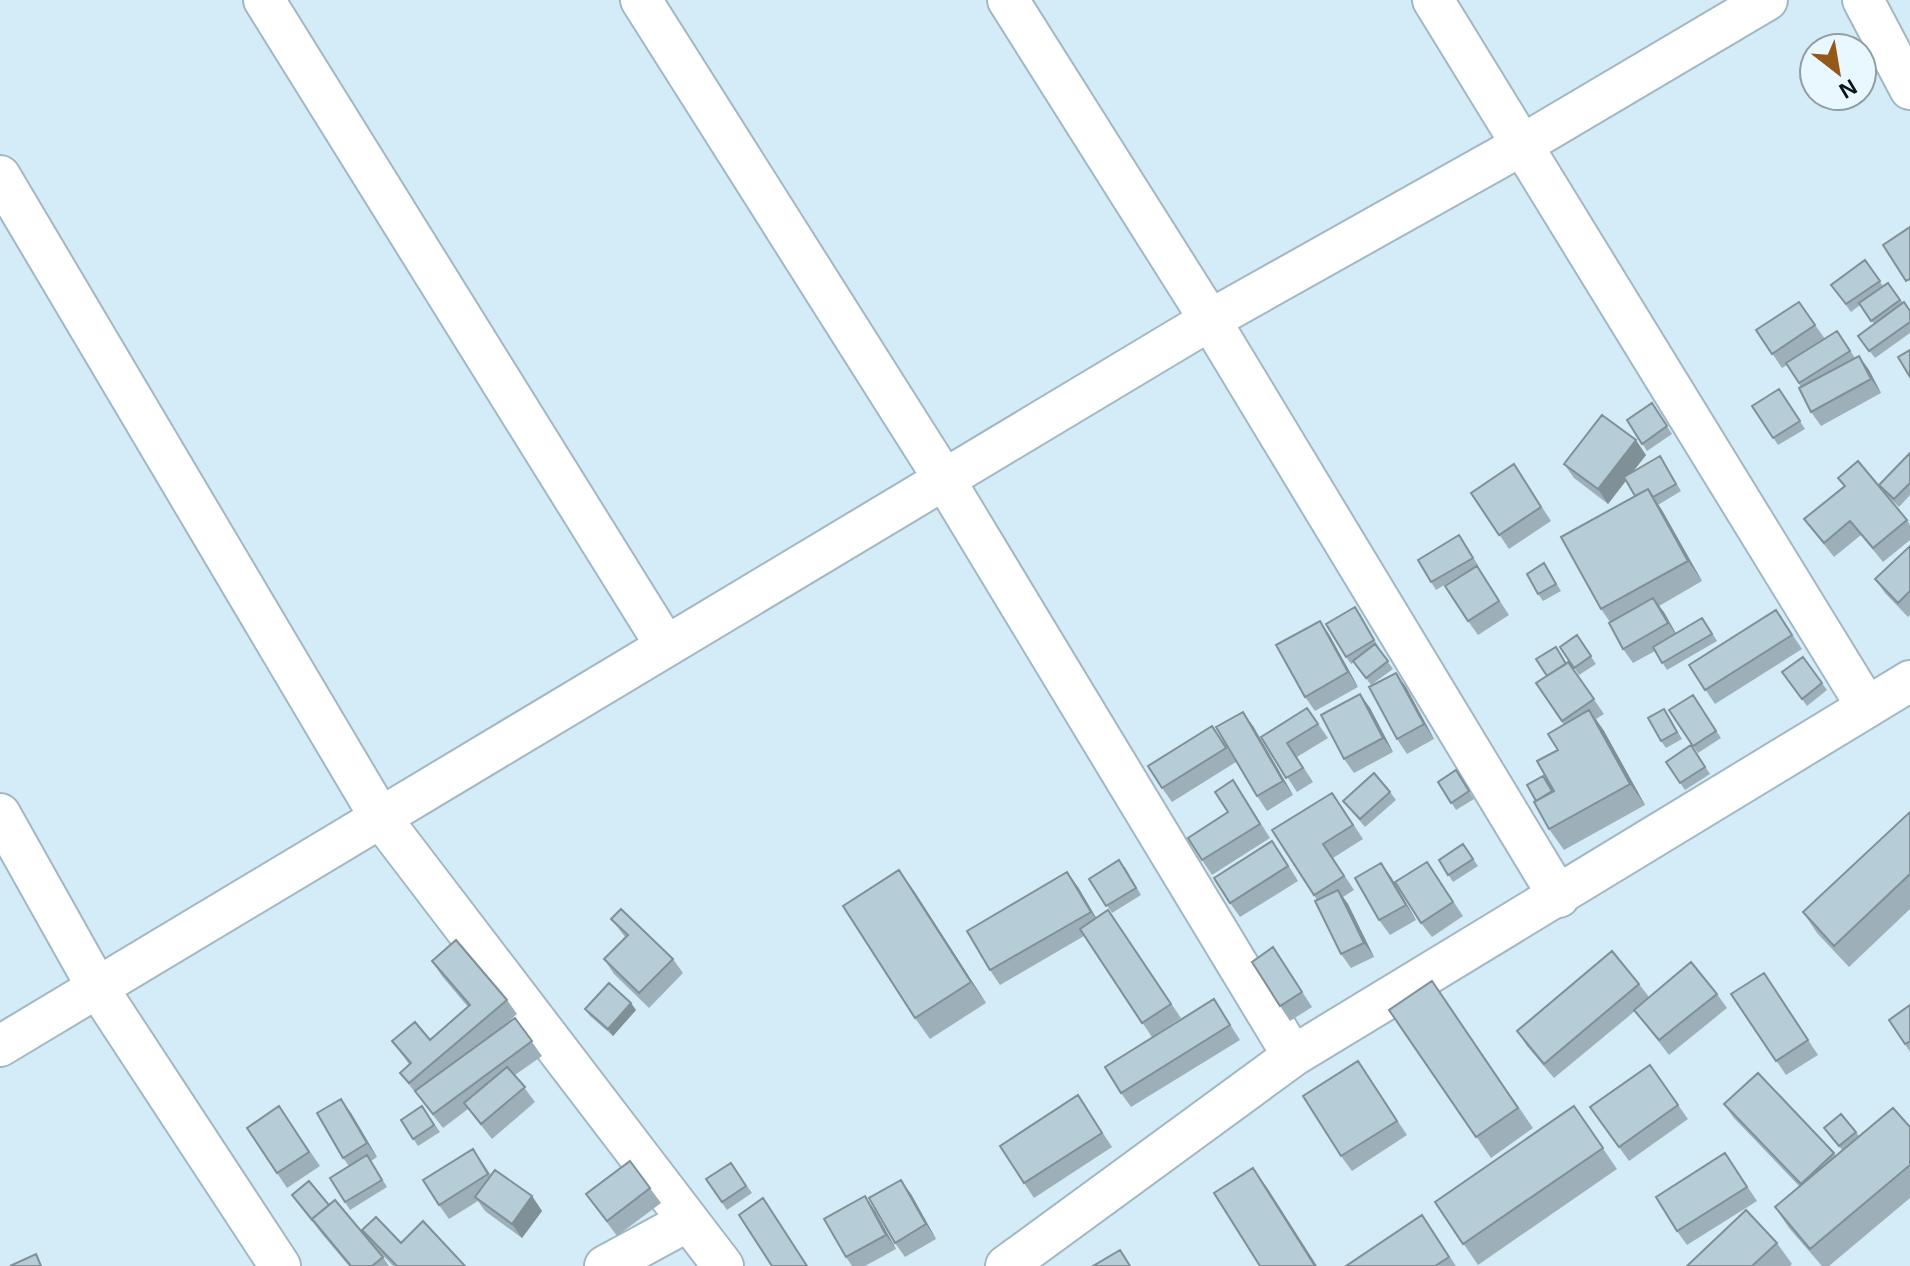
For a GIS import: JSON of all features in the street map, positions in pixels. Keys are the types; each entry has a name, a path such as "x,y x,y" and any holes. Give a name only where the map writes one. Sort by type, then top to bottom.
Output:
{"street":[{"path":"264,0 666,646"},
{"path":"641,0 944,479 1293,1056"},
{"path":"1008,0 1210,320 1559,897"},
{"path":"1433,0 1867,707"},
{"path":"0,1046 1210,320 1522,145 1767,0"},
{"path":"1863,0 1910,89"},
{"path":"0,176 380,817 723,1266"},
{"path":"1006,1266 1293,1056 1910,681"},
{"path":"0,814 97,987 280,1266"},
{"path":"605,1266 688,1221"}],"building":[{"path":"1910,227 1910,279 1906,281 1883,245"},
{"path":"1865,260 1880,281 1846,304 1831,285"},
{"path":"1888,283 1900,300 1871,321 1859,303"},
{"path":"1799,302 1815,325 1772,354 1756,330"},
{"path":"1904,302 1910,311 1910,322 1869,351 1858,336"},
{"path":"1837,331 1850,351 1799,383 1786,363"},
{"path":"1910,350 1910,377 1898,357"},
{"path":"1859,356 1871,379 1811,412 1799,388"},
{"path":"1779,389 1800,421 1773,438 1752,406"},
{"path":"1652,403 1667,426 1642,444 1627,420"},
{"path":"1602,415 1636,440 1598,489 1564,464"},
{"path":"1910,453 1910,483 1894,499 1879,485"},
{"path":"1660,456 1676,484 1653,497 1648,489 1635,496 1624,477"},
{"path":"1858,461 1907,520 1873,548 1850,521 1824,543 1804,519 1845,486 1838,478"},
{"path":"1514,464 1541,507 1499,535 1471,493"},
{"path":"1648,489 1688,561 1601,609 1561,537"},
{"path":"1459,535 1473,558 1431,582 1418,560"},
{"path":"1910,546 1910,591 1898,603 1875,579"},
{"path":"1544,563 1556,584 1538,594 1527,574"},
{"path":"1477,566 1499,601 1468,621 1445,586"},
{"path":"1653,598 1668,623 1623,649 1609,623"},
{"path":"1355,607 1374,640 1346,657 1326,624"},
{"path":"1776,610 1792,635 1705,690 1689,665"},
{"path":"1702,618 1712,634 1662,663 1653,647"},
{"path":"1320,621 1348,672 1305,697 1276,645"},
{"path":"1577,635 1591,656 1574,668 1560,647"},
{"path":"1375,644 1388,661 1366,678 1353,661"},
{"path":"1556,647 1566,664 1547,676 1536,659"},
{"path":"1803,657 1822,683 1802,699 1782,672"},
{"path":"1568,662 1594,699 1562,721 1536,683"},
{"path":"1396,673 1424,724 1397,739 1369,687"},
{"path":"1360,694 1383,738 1344,759 1321,715"},
{"path":"1693,695 1716,731 1693,746 1669,710"},
{"path":"1307,708 1318,724 1287,743 1303,768 1286,778 1261,737"},
{"path":"1664,709 1677,732 1661,741 1648,718"},
{"path":"1589,710 1630,784 1549,829 1534,802 1554,791 1537,761 1558,750 1548,734"},
{"path":"1243,712 1283,781 1257,796 1216,727"},
{"path":"1212,726 1226,748 1162,788 1148,766"},
{"path":"1691,745 1705,767 1680,783 1666,762"},
{"path":"1456,770 1469,791 1451,803 1438,782"},
{"path":"1374,773 1390,792 1360,819 1343,801"},
{"path":"1543,776 1552,791 1536,801 1527,785"},
{"path":"1233,780 1260,824 1202,860 1188,838 1228,812 1215,792"},
{"path":"1332,793 1353,825 1323,844 1344,876 1314,895 1272,830"},
{"path":"1910,812 1910,874 1834,946 1803,912"},
{"path":"1272,841 1288,866 1230,903 1214,878"},
{"path":"1463,844 1473,859 1448,875 1439,860"},
{"path":"1119,860 1136,888 1106,906 1089,879"},
{"path":"1427,862 1453,902 1421,923 1395,882"},
{"path":"1381,863 1406,905 1379,920 1355,878"},
{"path":"899,870 971,982 915,1018 843,906"},
{"path":"1067,872 1091,912 990,970 967,931"},
{"path":"1338,890 1364,943 1341,954 1315,901"},
{"path":"621,909 673,959 639,993 604,959 628,935 611,919"},
{"path":"1108,910 1171,1004 1142,1023 1080,929"},
{"path":"456,940 507,1000 409,1083 400,1073 411,1063 392,1041 415,1022 430,1040 470,1005 432,961"},
{"path":"1273,947 1302,992 1280,1006 1252,962"},
{"path":"1612,951 1639,984 1544,1064 1517,1031"},
{"path":"1691,962 1717,994 1659,1040 1634,1010"},
{"path":"1764,973 1808,1040 1776,1061 1731,994"},
{"path":"1432,981 1518,1108 1476,1137 1389,1010"},
{"path":"609,983 631,1003 608,1029 585,1009"},
{"path":"1214,999 1230,1025 1121,1093 1105,1067"},
{"path":"1910,1005 1910,1041 1905,1044 1889,1020"},
{"path":"515,1018 532,1041 433,1114 415,1091"},
{"path":"1358,1061 1397,1121 1341,1156 1303,1096"},
{"path":"1650,1065 1678,1105 1619,1147 1590,1107"},
{"path":"507,1067 525,1087 481,1124 464,1103"},
{"path":"1758,1073 1834,1153 1801,1184 1724,1104"},
{"path":"1078,1095 1102,1133 1024,1183 1000,1146"},
{"path":"341,1099 367,1143 343,1158 317,1113"},
{"path":"279,1106 309,1152 277,1173 247,1128"},
{"path":"422,1106 434,1125 413,1139 401,1120"},
{"path":"1574,1106 1603,1148 1463,1244 1435,1202"},
{"path":"1893,1108 1910,1127 1910,1165 1810,1249 1775,1207"},
{"path":"1841,1114 1856,1132 1839,1146 1824,1128"},
{"path":"473,1149 488,1174 439,1205 423,1180"},
{"path":"1725,1153 1747,1187 1677,1231 1656,1197"},
{"path":"367,1155 382,1180 345,1202 330,1178"},
{"path":"630,1161 650,1188 607,1221 586,1194"},
{"path":"731,1163 746,1186 722,1202 706,1179"},
{"path":"1253,1168 1315,1266 1260,1266 1214,1193"},
{"path":"495,1170 532,1196 512,1224 475,1197"},
{"path":"901,1180 926,1224 895,1243 869,1198"},
{"path":"309,1181 329,1205 313,1221 292,1195"},
{"path":"865,1196 886,1235 846,1257 824,1219"},
{"path":"763,1198 807,1266 772,1266 739,1215"},
{"path":"335,1200 383,1257 372,1266 351,1266 312,1219"},
{"path":"1746,1210 1777,1243 1752,1266 1687,1266"},
{"path":"1422,1215 1449,1257 1435,1266 1346,1266"},
{"path":"376,1217 401,1243 423,1221 465,1266 397,1266 362,1230"},
{"path":"1120,1250 1130,1266 1093,1266"},
{"path":"36,1254 41,1266 10,1266"}]}
